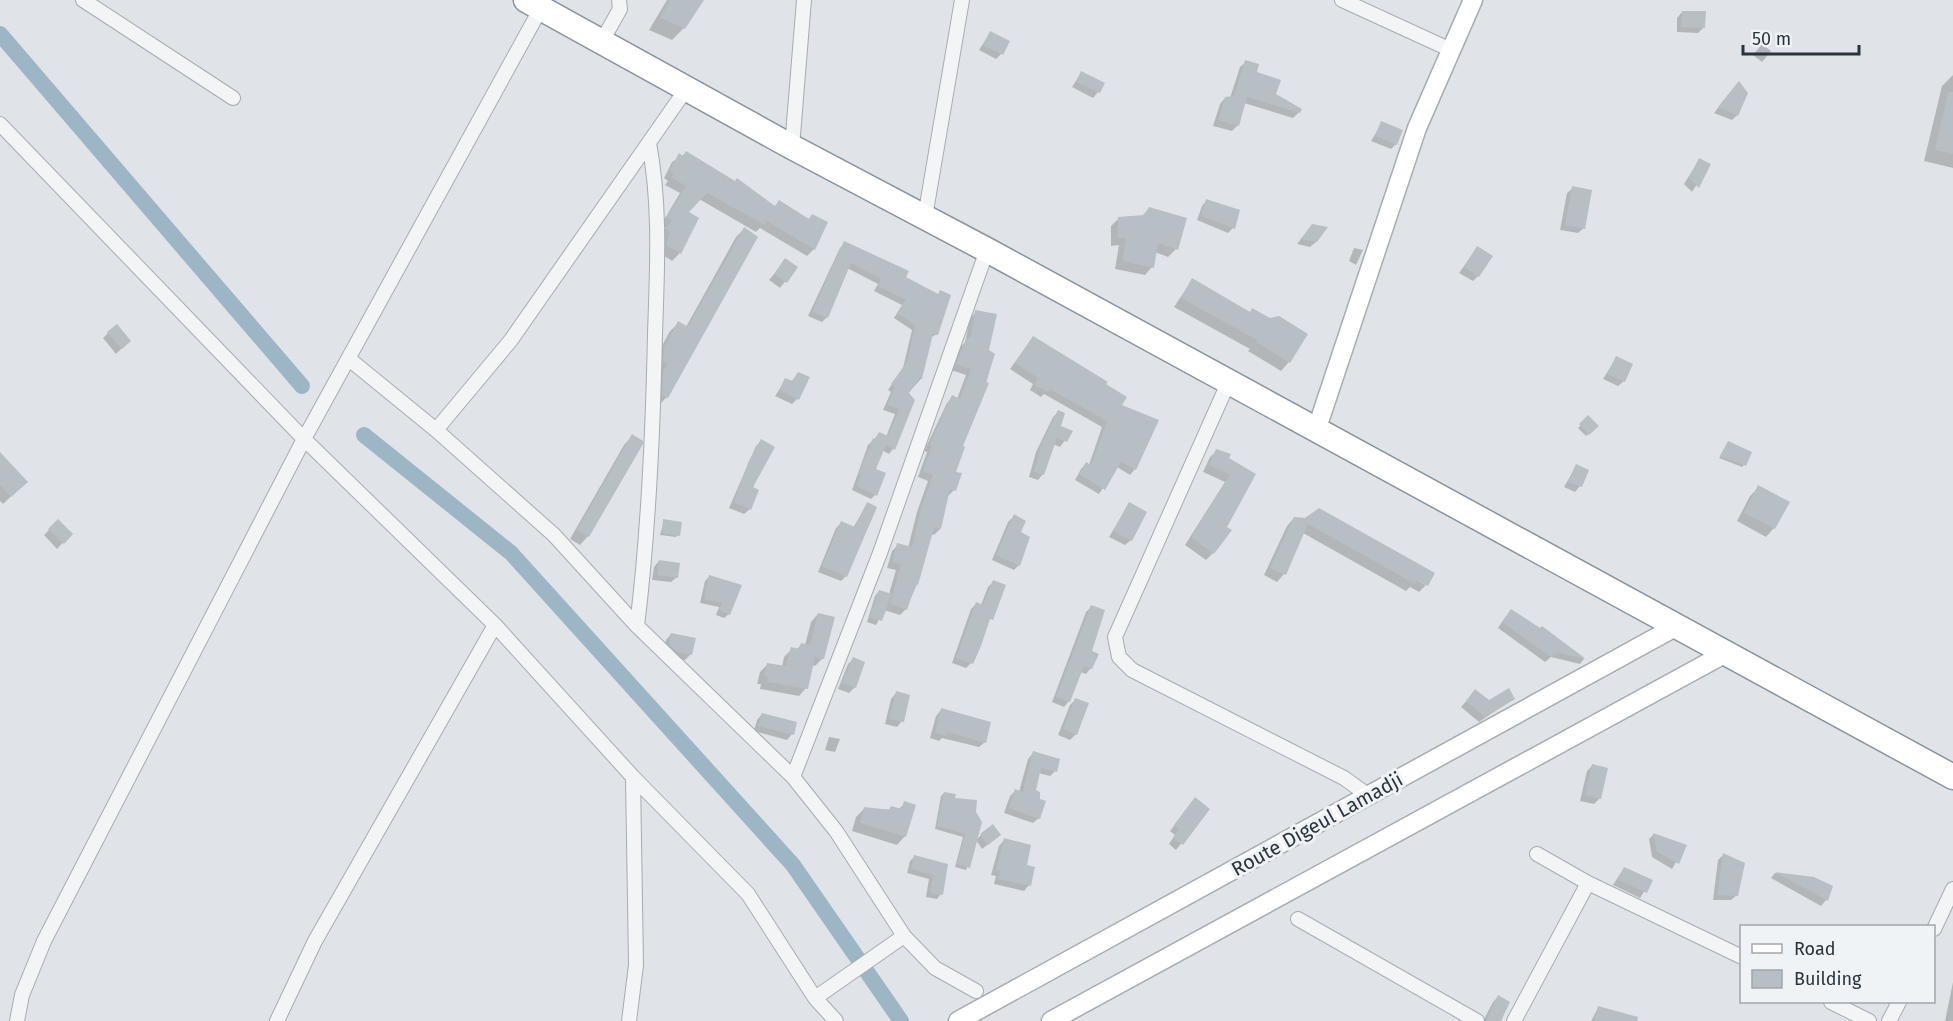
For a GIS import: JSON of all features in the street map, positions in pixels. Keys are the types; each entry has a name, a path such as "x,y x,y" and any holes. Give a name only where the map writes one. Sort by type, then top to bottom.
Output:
{"highway":[{"path":"533,4 1953,777"}],"main road":[{"path":"1316,431 1417,128 1473,0"},
{"name":"Route Digeul Lamadji","path":"958,1021 1677,626"},
{"path":"1051,1021 1725,653"}],"street":[{"path":"83,0 233,98"},
{"path":"602,41 620,9 619,0"},
{"path":"792,147 804,0"},
{"path":"925,217 962,0"},
{"path":"1342,0 1451,50"},
{"path":"17,1021 22,995 44,941 533,4"},
{"path":"436,430 512,340 687,88"},
{"path":"0,123 304,439 495,625 633,777 748,894 815,998 836,1021"},
{"path":"638,626 647,543 653,438 658,217 656,177 649,143"},
{"path":"793,777 880,554 987,250"},
{"path":"348,359 436,430 554,535 638,626 793,777 836,831 904,936 935,968 976,991"},
{"path":"1228,381 1115,637 1119,657 1132,670 1344,778 1368,796"},
{"path":"277,1021 315,940 495,625"},
{"path":"629,1021 636,965 633,777"},
{"path":"1537,854 1588,883 1740,956"},
{"path":"1514,1021 1588,883"},
{"path":"1935,927 1953,889"},
{"path":"1298,919 1477,1021"},
{"path":"815,998 904,936"},
{"path":"1833,1003 1869,1021"},
{"path":"1889,1021 1898,1003"}],"building":[{"path":"670,0 704,0 685,29 660,18"},
{"path":"1682,11 1706,11 1705,28 1681,27"},
{"path":"990,31 1010,41 1003,55 983,45"},
{"path":"1245,60 1259,64 1257,72 1281,80 1276,94 1302,109 1300,113 1247,97 1239,126 1218,120 1225,97 1234,96"},
{"path":"1081,71 1105,83 1100,93 1076,82"},
{"path":"1739,81 1748,93 1738,116 1718,107"},
{"path":"1948,92 1953,92 1953,154 1935,150"},
{"path":"1381,121 1403,130 1397,145 1375,136"},
{"path":"686,151 735,181 737,178 775,206 779,200 809,219 812,214 828,222 815,250 767,221 765,225 707,193 689,212 699,218 681,254 666,245 670,233 666,228 672,220 667,217 686,186 671,177 674,173 670,170 679,153 683,156"},
{"path":"1699,158 1711,164 1699,188 1689,178"},
{"path":"1572,186 1592,190 1585,229 1565,225"},
{"path":"1206,199 1240,210 1235,229 1201,216"},
{"path":"1149,207 1187,218 1178,250 1158,243 1154,268 1122,261 1126,238 1118,238 1118,217 1144,215"},
{"path":"1312,224 1328,227 1317,242 1301,239"},
{"path":"744,227 758,237 668,398 662,395 663,372 668,363 663,361 664,348 678,321 688,327"},
{"path":"844,241 909,271 906,277 938,294 940,290 951,295 938,335 933,334 922,379 919,379 909,393 915,400 895,450 886,445 876,469 886,473 877,496 856,486 861,475 858,474 873,438 875,439 879,432 888,436 899,409 887,405 895,387 891,384 907,362 915,325 897,313 906,300 878,286 881,279 851,263 828,318 812,312"},
{"path":"1477,246 1493,256 1479,277 1464,267"},
{"path":"785,258 798,267 787,283 774,274"},
{"path":"1192,278 1250,312 1252,308 1270,318 1279,316 1308,334 1290,363 1256,342 1257,340 1181,298"},
{"path":"975,310 997,314 989,350 995,354 986,382 989,383 963,446 965,447 956,472 962,473 956,491 950,489 941,529 934,528 918,585 916,584 907,610 890,604 901,564 892,562 897,543 912,547 922,505 933,475 923,471 932,446 929,445 952,395 960,399 971,369 956,364 966,340 971,336"},
{"path":"117,324 131,341 122,349 107,332"},
{"path":"1033,336 1108,382 1106,384 1127,397 1122,405 1159,420 1136,470 1121,462 1105,490 1079,474 1086,462 1091,465 1107,421 1050,389 1048,392 1034,385 1038,378 1015,363"},
{"path":"1616,356 1633,364 1625,382 1607,374"},
{"path":"798,372 810,377 799,400 779,390 785,378 793,381"},
{"path":"1058,410 1065,413 1061,426 1073,431 1067,442 1057,438 1044,475 1034,472 1041,445"},
{"path":"1588,415 1599,426 1589,435 1579,424"},
{"path":"632,434 643,441 643,444 589,537 577,530"},
{"path":"761,439 775,447 753,487 759,490 751,510 734,502 748,463"},
{"path":"1728,441 1752,452 1746,466 1720,456"},
{"path":"1216,449 1231,454 1229,458 1256,474 1227,527 1232,530 1214,554 1191,537 1230,475 1209,465"},
{"path":"0,452 28,482 11,497 0,485"},
{"path":"1576,464 1589,470 1582,487 1568,482"},
{"path":"1758,485 1790,502 1775,529 1744,513"},
{"path":"867,502 877,507 847,577 822,566 841,521 855,527"},
{"path":"1129,502 1147,512 1132,541 1113,531"},
{"path":"1319,508 1435,573 1428,586 1417,580 1415,584 1308,524 1286,575 1270,568 1294,517 1305,518"},
{"path":"1014,514 1026,521 1021,532 1030,537 1020,566 996,555"},
{"path":"58,519 73,534 64,544 48,529"},
{"path":"663,519 682,522 680,536 662,533"},
{"path":"659,560 680,563 678,578 657,575"},
{"path":"709,575 742,585 730,615 719,610 722,603 704,599"},
{"path":"993,580 1006,585 973,664 956,658 976,602 983,605"},
{"path":"879,590 892,594 882,621 870,617"},
{"path":"1091,605 1105,610 1092,651 1099,654 1092,669 1084,666 1070,702 1056,697"},
{"path":"1511,609 1540,628 1542,626 1586,659 1558,653 1551,657 1502,622"},
{"path":"818,613 835,617 824,659 815,657 808,689 767,682 768,677 764,676 767,663 786,666 791,647 799,649 801,643 810,645"},
{"path":"671,633 696,638 692,655 677,652 669,644"},
{"path":"853,657 865,662 856,688 842,683"},
{"path":"1509,688 1515,699 1485,717 1466,701 1475,689 1489,700"},
{"path":"896,691 910,695 904,722 889,719"},
{"path":"1075,698 1089,703 1077,735 1063,729"},
{"path":"941,708 991,722 986,743 947,732 946,736 935,733"},
{"path":"762,713 797,722 794,735 758,726"},
{"path":"1033,751 1060,759 1057,772 1041,768 1036,790 1040,792 1040,799 1046,801 1040,819 1009,808 1015,789 1023,792"},
{"path":"1592,764 1608,768 1601,799 1585,795"},
{"path":"944,792 956,794 955,798 977,800 976,812 982,822 970,868 957,864 965,834 937,826"},
{"path":"1195,797 1210,809 1183,845 1173,838 1179,829 1174,825"},
{"path":"904,801 916,805 906,837 860,823 864,807 889,810 891,806 902,809"},
{"path":"993,824 1001,835 988,845 980,834"},
{"path":"1653,833 1687,845 1679,864 1657,852"},
{"path":"1004,838 1031,845 1027,865 1035,867 1031,886 998,879 1000,871 996,870"},
{"path":"1723,853 1745,863 1738,896 1717,895"},
{"path":"914,855 948,864 943,895 930,893 933,875 911,869"},
{"path":"1624,867 1653,880 1647,893 1618,880"},
{"path":"1775,872 1814,877 1833,886 1828,901"},
{"path":"1498,995 1510,1002 1501,1021 1486,1021"},
{"path":"1598,1006 1638,1017 1637,1021 1594,1021"}],"waterway":[{"path":"0,34 302,386"},
{"path":"364,435 511,553 793,865 901,1021"}]}
